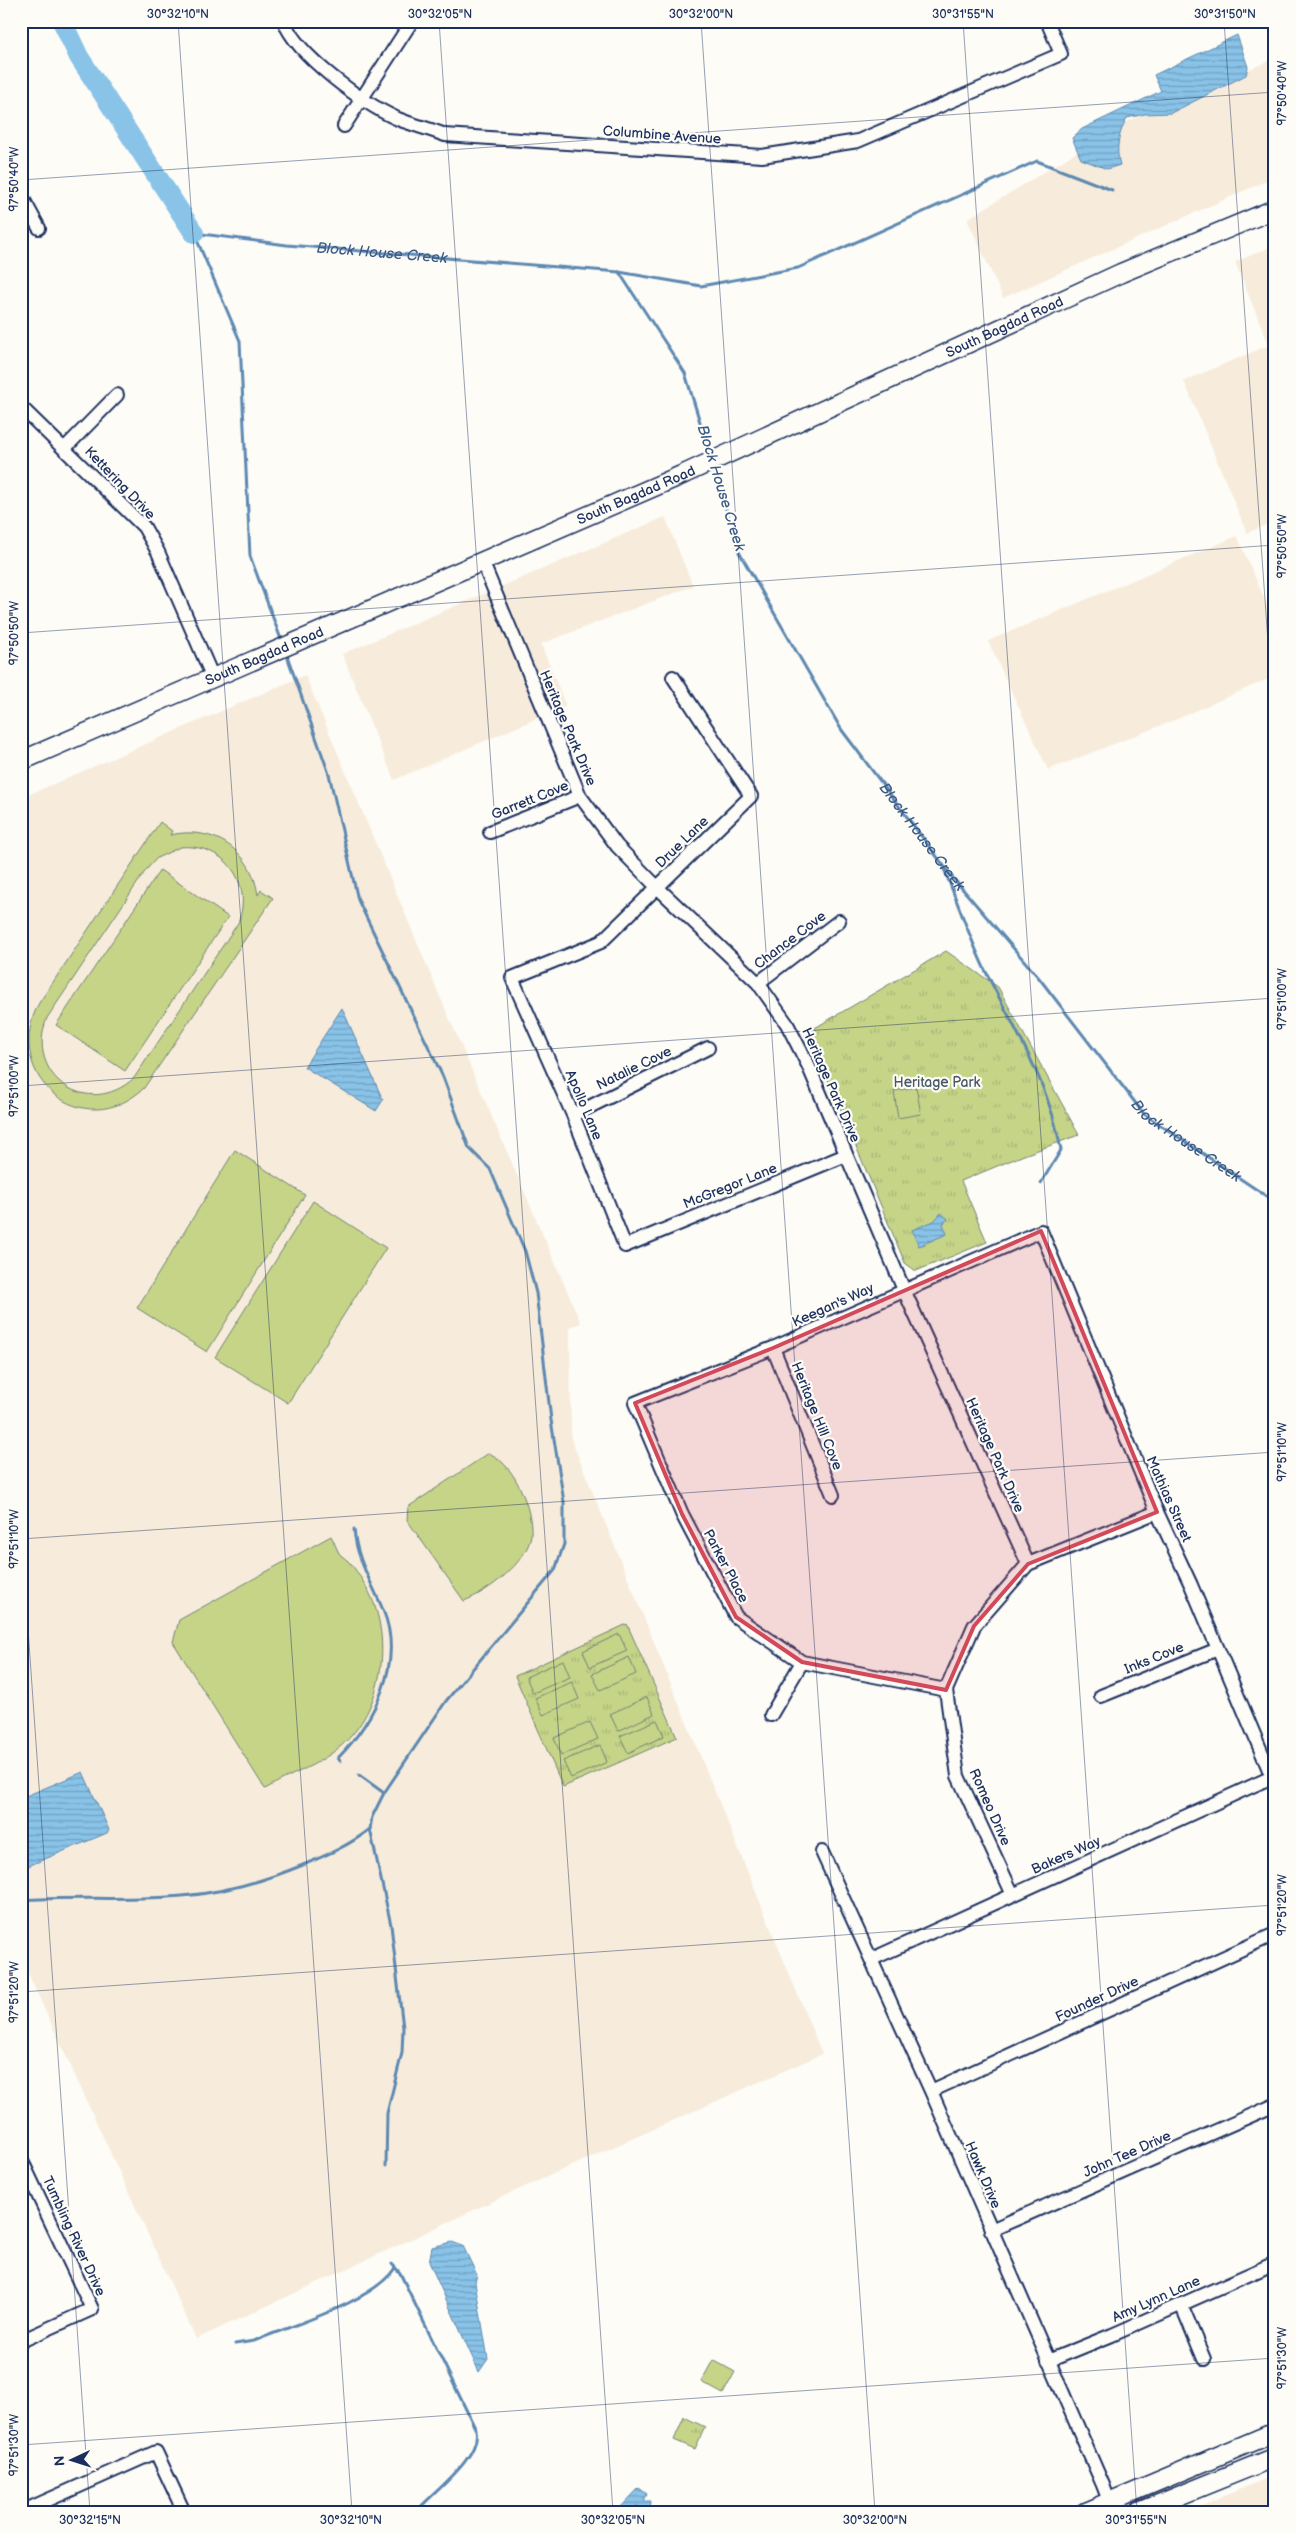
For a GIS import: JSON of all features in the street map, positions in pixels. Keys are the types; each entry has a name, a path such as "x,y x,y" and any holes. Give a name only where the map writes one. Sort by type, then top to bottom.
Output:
{"main road":[{"name":"South Bagdad Road","path":"21,761 684,474 1129,269 1275,208"},
{"path":"1085,2512 1111,2507 1275,2432"},
{"path":"1139,2512 1275,2457"}],"street":[{"name":"Columbine Avenue","path":"284,21 287,30 312,61 364,98 397,118 445,134 762,156 858,141 1061,54 1047,21"},
{"path":"344,126 364,98 412,21"},
{"path":"21,195 39,228"},
{"path":"65,448 117,395"},
{"name":"Kettering Drive","path":"21,407 144,527 158,552 212,678"},
{"name":"Heritage Park Drive","path":"482,562 580,796 617,846 657,887 758,983 787,1024 808,1065 904,1290 1028,1564"},
{"name":"Drue Lane","path":"512,978 601,942 751,796 674,677"},
{"name":"Garrett Cove","path":"490,832 580,796"},
{"name":"Chance Cove","path":"758,983 839,921"},
{"name":"Apollo Lane","path":"512,978 573,1115 625,1246"},
{"name":"Natalie Cove","path":"573,1115 708,1048"},
{"name":"McGregor Lane","path":"625,1246 846,1154"},
{"name":"Keegan's Way","path":"635,1403 773,1348 1041,1231"},
{"name":"Mathias Street","path":"1041,1231 1157,1512 1191,1585 1272,1777"},
{"name":"Heritage Hill Cove","path":"773,1348 833,1495"},
{"name":"Parker Place","path":"635,1403 682,1514 736,1617 802,1662 946,1690"},
{"path":"946,1690 974,1626 1028,1564 1157,1512"},
{"name":"Inks Cove","path":"1101,1696 1218,1649"},
{"path":"771,1715 802,1662"},
{"name":"Romeo Drive","path":"946,1690 958,1776 1013,1895"},
{"name":"Bakers Way","path":"872,1959 1272,1777"},
{"name":"Hawk Drive","path":"822,1852 931,2092 1111,2507"},
{"name":"Founder Drive","path":"931,2092 1275,1934"},
{"name":"John Tee Drive","path":"991,2230 1275,2105"},
{"name":"Tumbling River Drive","path":"21,2341 92,2309 23,2166"},
{"name":"Amy Lynn Lane","path":"1048,2361 1275,2263"},
{"path":"1181,2304 1204,2359"},
{"path":"21,2512 156,2452 184,2512"}],"highlighted area":[{"path":"1041,1231 1157,1512 1028,1564 974,1626 946,1690 802,1662 736,1617 682,1514 635,1403 773,1348"}],"shaded area":[{"path":"1271,60 1275,72 1275,177 1003,298 967,219 1126,122"},
{"path":"1275,245 1275,521 1247,533 1184,381 1269,345 1235,262"},
{"path":"665,517 693,586 541,644 566,706 394,780 342,654"},
{"path":"1237,536 1275,623 1275,676 1177,719 1048,770 988,641"},
{"path":"305,675 435,985 581,1323 570,1327 571,1439 822,2054 502,2197 196,2339 21,1958 21,798"},
{"path":"1275,2475 1275,2512 1190,2512 1221,2497"}],"green space":[{"path":"160,822 172,831 170,835 201,834 228,844 248,865 258,895 261,890 273,898 144,1088 120,1104 96,1109 74,1105 54,1094 39,1077 30,1055 30,1030 39,1003","holes":["180,847 196,847 210,851 222,858 232,868 242,893 242,908 238,923 134,1078 116,1090 98,1094 80,1093 65,1085 52,1074 44,1058 42,1039 47,1018 146,870 157,858"]},
{"path":"160,870 228,917 125,1071 56,1025"},
{"name":"Heritage Park","path":"946,951 998,987 1079,1135 961,1181 987,1242 916,1271 905,1263 808,1032"},
{"path":"916,1087 921,1114 898,1118 894,1091"},
{"path":"235,1150 305,1195 207,1352 137,1308"},
{"path":"313,1201 386,1248 288,1403 215,1357"},
{"path":"489,1453 504,1464 518,1484 529,1512 531,1535 523,1555 505,1575 484,1591 464,1601 407,1520 408,1507"},
{"path":"331,1536 339,1553 351,1564 362,1579 376,1611 381,1631 382,1652 380,1674 375,1694 366,1714 355,1731 341,1746 313,1764 265,1789 173,1642 179,1620"},
{"path":"627,1624 677,1737 563,1787 515,1676"},
{"path":"619,1634 627,1651 590,1667 583,1651"},
{"path":"629,1657 636,1674 600,1690 592,1674"},
{"path":"563,1660 570,1677 533,1693 526,1677"},
{"path":"572,1682 579,1699 543,1715 535,1698"},
{"path":"647,1697 654,1714 618,1731 610,1714"},
{"path":"657,1720 664,1736 628,1753 620,1736"},
{"path":"590,1722 598,1739 561,1755 554,1738"},
{"path":"600,1745 607,1762 571,1778 563,1761"},
{"path":"713,2360 735,2372 723,2394 701,2382"},
{"path":"684,2417 705,2427 695,2449 674,2440"}],"water":[{"path":"1237,35 1248,67 1246,75 1171,113 1145,114 1127,118 1119,141 1120,165 1107,169 1081,159 1072,138 1082,129 1161,91 1154,75"},
{"path":"342,1008 383,1100 376,1111 304,1067"},
{"path":"941,1213 948,1219 943,1224 947,1234 919,1246 912,1230 934,1221"},
{"path":"83,1772 109,1830 107,1833 21,1869 21,1798"},
{"path":"452,2242 463,2246 477,2275 475,2282 488,2359 479,2372 429,2262 432,2247"},
{"path":"639,2488 647,2494 644,2501 651,2501 650,2511 638,2512 639,2507 637,2505 630,2512 620,2512 618,2510"}],"waterway":[{"name":"Block House Creek","path":"62,21 79,57 194,233"},
{"path":"619,272 701,286 798,268 1037,161 1112,190"},
{"path":"194,233 240,341 250,556 282,642"},
{"name":"Block House Creek","path":"194,233 287,245 619,272 685,373 710,455"},
{"name":"Block House Creek","path":"713,466 739,552 841,729 953,878 1039,978 1144,1114 1275,1202"},
{"path":"286,653 329,774 358,900 443,1077 469,1148 490,1169 525,1251 536,1293 551,1420 564,1502 564,1544 555,1570 446,1701 384,1793 372,1817 370,1829 391,1925 403,2028 402,2053 387,2113 386,2166"},
{"path":"944,869 980,959 1020,1037 1049,1103 1061,1150 1041,1183"},
{"path":"340,1761 338,1758 363,1727 374,1709 388,1670 390,1650 389,1630 383,1610 361,1561 354,1529"},
{"path":"359,1775 384,1793"},
{"path":"21,1900 162,1897 228,1889 274,1876 312,1861 346,1845 370,1829"},
{"path":"392,2264 400,2273 476,2430 476,2440 472,2451 464,2462 416,2512"},
{"path":"235,2344 254,2341 351,2302 369,2292 395,2268"}]}
